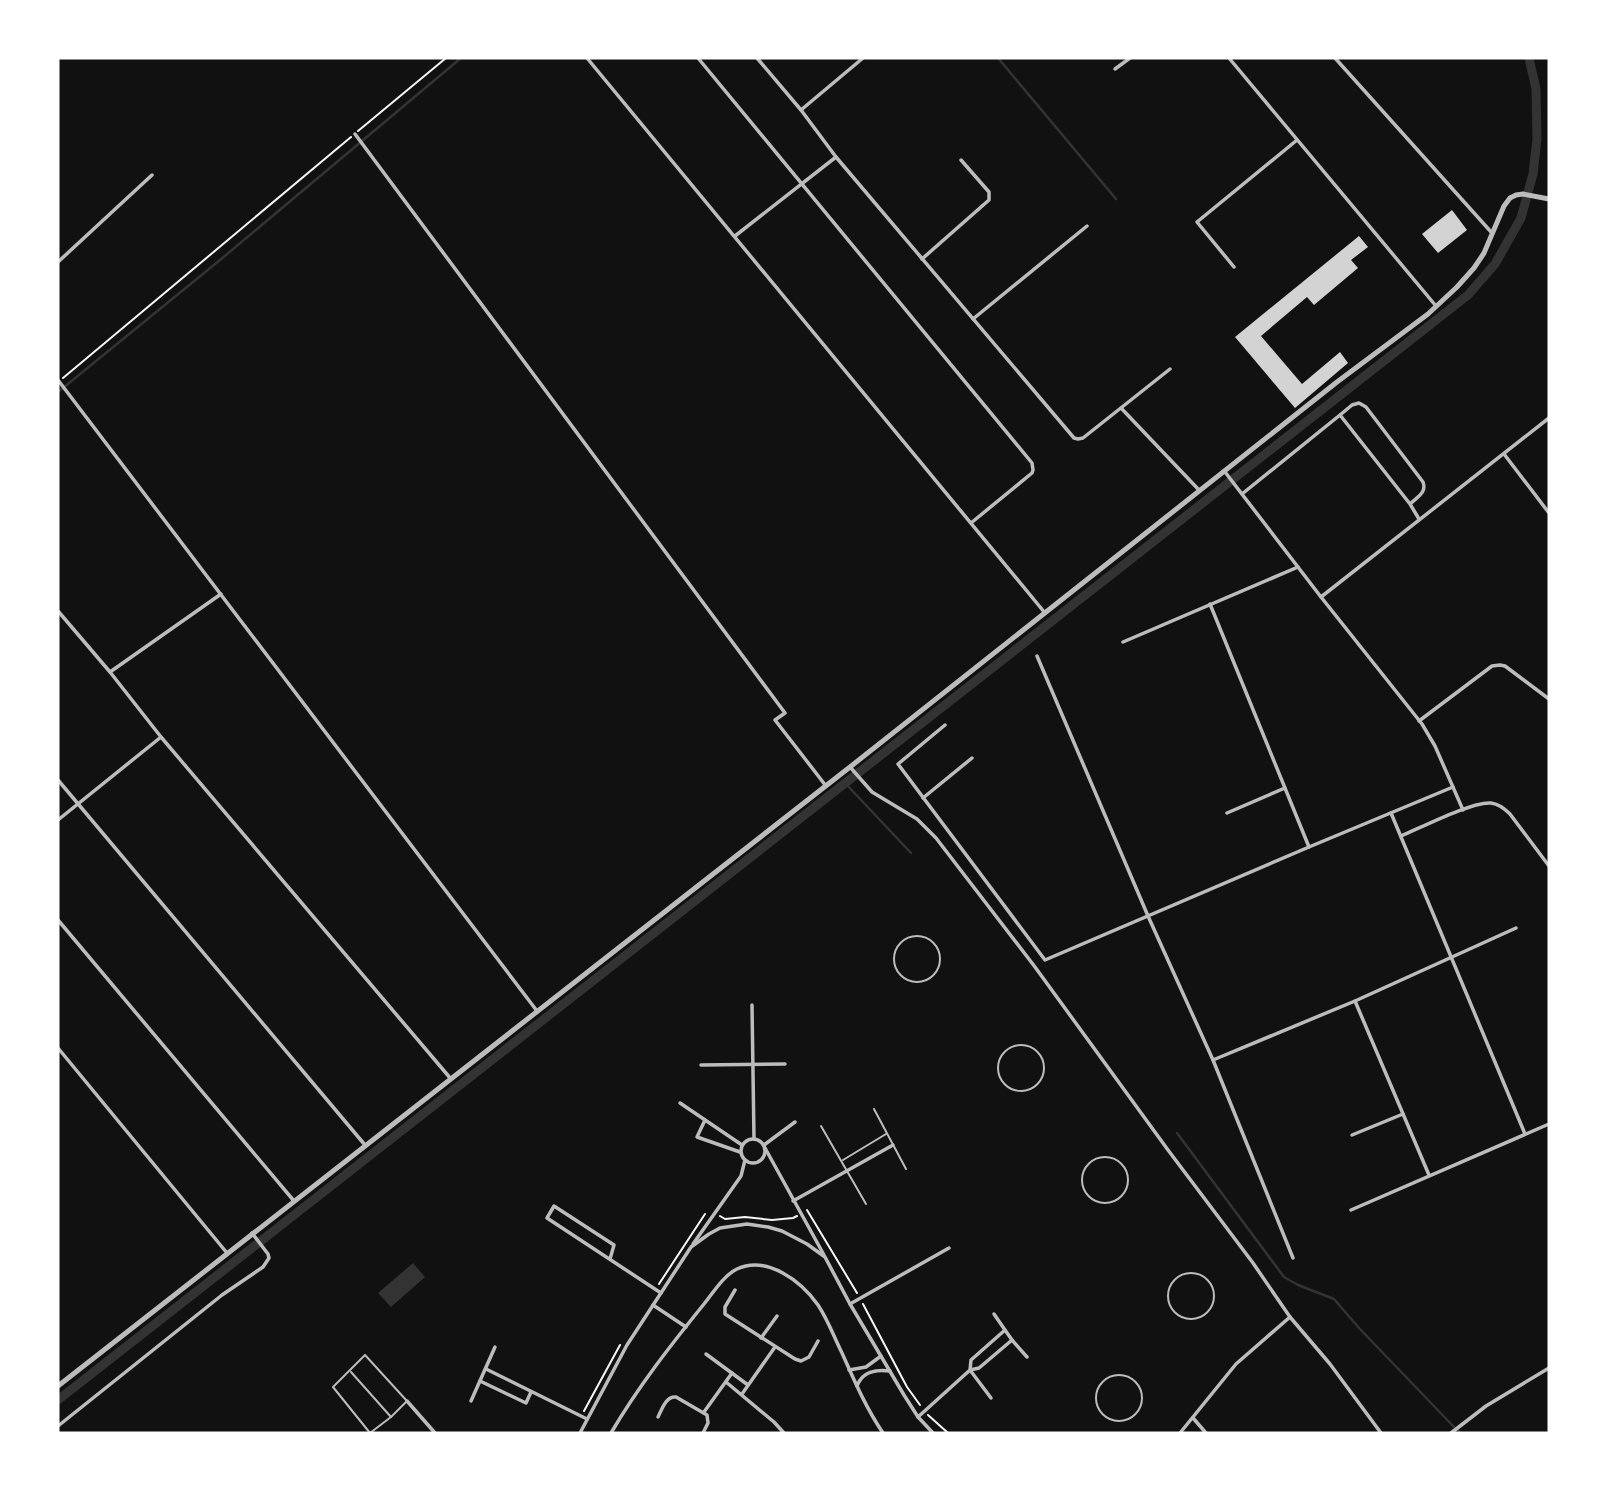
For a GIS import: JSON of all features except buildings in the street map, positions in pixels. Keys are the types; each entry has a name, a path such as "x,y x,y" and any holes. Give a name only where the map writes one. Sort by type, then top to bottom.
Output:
{"street":[{"path":"587,58 1045,613"},
{"path":"698,58 1032,463 1033,470 1030,475 971,523"},
{"path":"757,58 836,157 1073,436 1083,438 1170,369"},
{"path":"801,110 863,58"},
{"path":"1115,69 1130,58"},
{"path":"1230,58 1436,306"},
{"path":"1335,58 1493,235"},
{"path":"355,134 785,713 775,720 826,786"},
{"path":"1234,267 1197,222 1297,140"},
{"path":"735,236 836,157"},
{"path":"922,258 989,200 989,192 961,160"},
{"path":"58,262 152,176"},
{"path":"58,1386 826,786 852,769 1045,613 1200,491 1226,474 1325,391 1436,306 1474,268 1493,235 1506,203 1516,195 1549,199"},
{"path":"973,319 1087,226"},
{"path":"58,381 537,1011"},
{"path":"1242,494 1352,405 1359,403 1369,411 1424,483 1423,492 1410,504"},
{"path":"1121,408 1200,491"},
{"path":"1340,415 1419,519"},
{"path":"1321,597 1549,418"},
{"path":"1504,454 1549,513"},
{"path":"1226,474 1419,721 1435,746 1463,810"},
{"path":"1123,642 1298,567"},
{"path":"110,672 221,594"},
{"path":"1210,604 1309,847"},
{"path":"58,611 161,737 451,1079"},
{"path":"1037,656 1213,1060 1293,1258"},
{"path":"1419,721 1497,664 1505,666 1549,699"},
{"path":"946,724 898,764 1045,960"},
{"path":"58,820 161,737"},
{"path":"923,797 972,758"},
{"path":"852,769 875,794 914,816 929,830 1035,967 1290,1317 1330,1364 1381,1433"},
{"path":"58,780 366,1145"},
{"path":"1035,967 1045,960 1453,787"},
{"path":"1227,813 1285,788"},
{"path":"1401,836 1463,810 1493,803 1510,814 1549,866"},
{"path":"1391,813 1525,1134"},
{"path":"58,920 294,1201"},
{"path":"1213,1060 1355,1001 1516,928"},
{"path":"1355,1001 1429,1175"},
{"path":"752,1005 754,1139"},
{"path":"58,1048 227,1253"},
{"path":"701,1065 785,1064"},
{"path":"680,1103 743,1145"},
{"path":"1352,1135 1403,1114"},
{"path":"705,1120 697,1137 741,1152"},
{"path":"764,1147 795,1122"},
{"path":"1350,1209 1549,1124"},
{"path":"764,1147 765,1153 761,1160 750,1163 741,1152 749,1139 761,1141 850,1304 918,1417 933,1433"},
{"path":"793,1201 893,1144"},
{"path":"580,1433 621,1354 741,1176 745,1160"},
{"path":"610,1259 614,1245 554,1206 547,1217 610,1259 656,1289 661,1293"},
{"path":"691,1247 720,1228 737,1224 757,1225 789,1234 825,1257"},
{"path":"58,1426 222,1295 263,1267 269,1258 252,1233"},
{"path":"850,1304 949,1248"},
{"path":"611,1433 685,1327 731,1273 747,1267 767,1267 778,1271 793,1280 816,1303 883,1433"},
{"path":"735,1290 724,1309 725,1314 775,1347 801,1361 809,1357 818,1341"},
{"path":"653,1305 685,1327"},
{"path":"994,1314 1027,1357"},
{"path":"761,1338 777,1316"},
{"path":"1180,1433 1236,1364 1290,1317"},
{"path":"991,1398 970,1370 971,1360 1005,1330"},
{"path":"918,1417 970,1370 979,1367 1013,1340"},
{"path":"471,1401 495,1347"},
{"path":"742,1395 775,1347"},
{"path":"706,1354 748,1385"},
{"path":"849,1370 866,1367 881,1356"},
{"path":"1451,1433 1486,1406 1549,1368"},
{"path":"486,1369 587,1419"},
{"path":"857,1386 860,1379 869,1373 890,1371"},
{"path":"704,1412 732,1373"},
{"path":"480,1381 526,1403 531,1392"},
{"path":"726,1382 784,1433"},
{"path":"657,1417 667,1401 676,1396 707,1415 709,1420 703,1433"},
{"path":"407,1401 436,1433"},
{"path":"1193,1418 1206,1433"}],"lane":[{"path":"909,937 924,937 936,946 940,960 938,968 928,979 913,982 900,975 894,961 895,953 902,941 909,937"},
{"path":"1021,1045 1028,1046 1035,1049 1043,1061 1043,1076 1033,1088 1018,1091 1004,1084 1000,1077 999,1062 1007,1050 1021,1045"},
{"path":"874,1110 906,1169"},
{"path":"821,1126 866,1204"},
{"path":"841,1161 887,1134"},
{"path":"1103,1157 1110,1158 1122,1165 1128,1178 1127,1186 1118,1199 1111,1203 1102,1203 1088,1197 1082,1175 1090,1163 1103,1157"},
{"path":"1196,1274 1208,1281 1212,1287 1213,1302 1204,1315 1188,1320 1174,1313 1168,1291 1171,1284 1182,1275 1196,1274"},
{"path":"365,1355 407,1401 370,1433 333,1387 350,1371 365,1355"},
{"path":"350,1371 391,1417"},
{"path":"1123,1375 1136,1382 1142,1396 1141,1404 1133,1416 1119,1421 1100,1411 1096,1396 1102,1382 1108,1377 1123,1375"}],"path":[{"path":"58,381 446,58"},
{"path":"656,1289 705,1213 716,1221 720,1216 725,1219 745,1217 772,1220 793,1218 807,1210 860,1298 907,1387 924,1410 948,1433"},
{"path":"581,1416 623,1340"}],"shaded area":[{"path":"413,1263 425,1277 391,1307 378,1293"}],"waterway":[{"path":"58,392 461,58"},
{"path":"998,58 1116,199"},
{"path":"58,1400 1468,295 1495,264 1521,218 1533,174 1537,139 1536,89 1529,58"},
{"path":"845,783 911,853"},
{"path":"1177,1133 1284,1277 1334,1299 1454,1427"}]}
